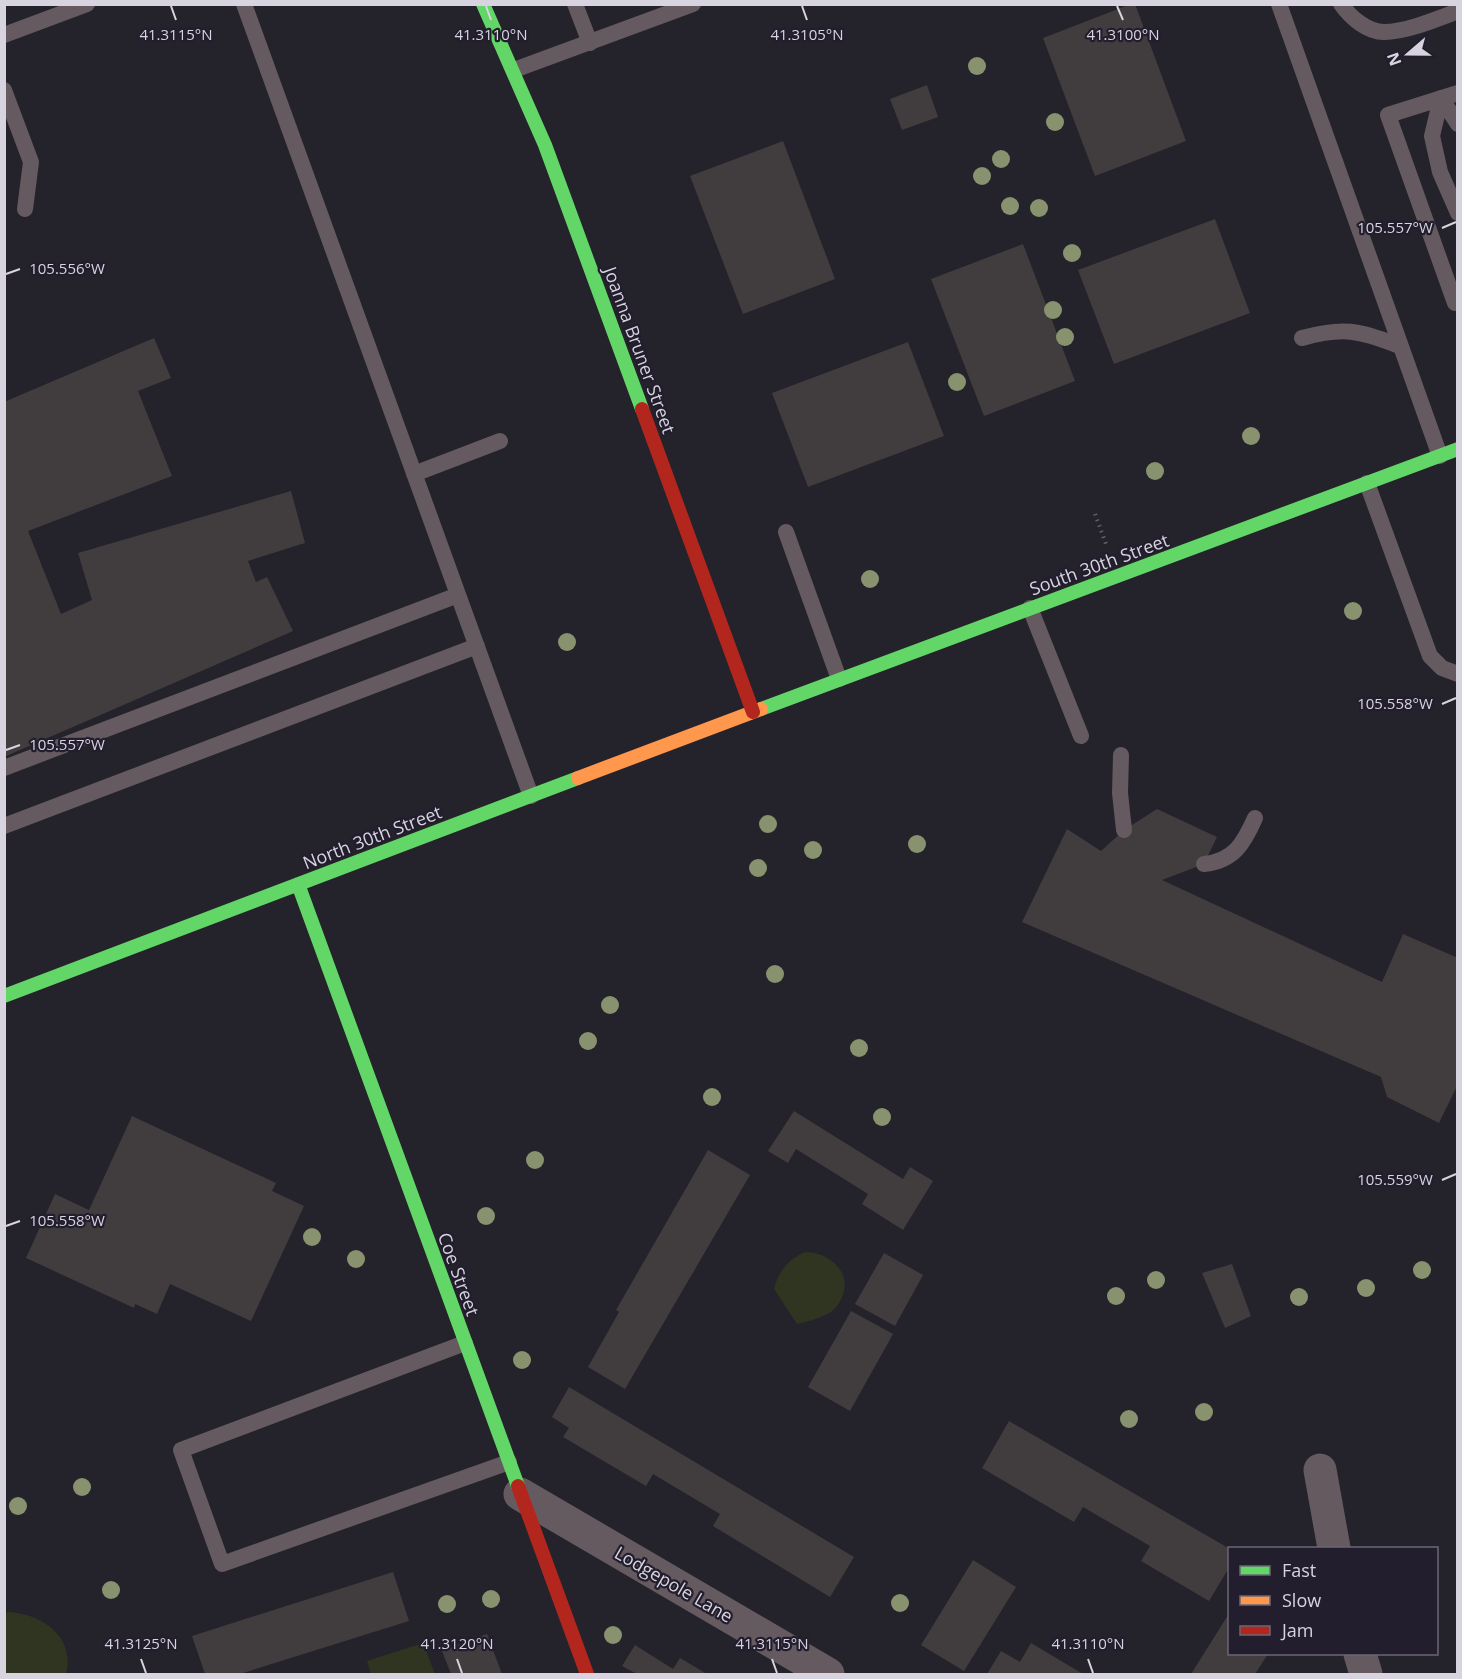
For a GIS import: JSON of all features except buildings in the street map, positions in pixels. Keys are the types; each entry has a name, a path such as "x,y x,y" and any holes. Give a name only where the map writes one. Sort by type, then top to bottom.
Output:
{"street":[{"name":"Joanna Bruner Street","path":"483,4 514,70 545,145 753,712"},
{"name":"South 30th Street","path":"753,712 1458,449"},
{"name":"North 30th Street","path":"4,996 753,712"},
{"name":"Coe Street","path":"298,884 587,1674"},
{"path":"1320,1470 1334,1547"},
{"name":"Lodgepole Lane","path":"520,1494 828,1674"},
{"path":"1361,1655 1366,1674"}],"lane":[{"path":"4,35 87,4"},
{"path":"244,4 531,796"},
{"path":"575,4 590,43"},
{"path":"514,70 693,4"},
{"path":"1279,4 1440,456"},
{"path":"1341,4 1352,20 1382,32 1433,21 1458,11"},
{"path":"4,90 31,162 26,209"},
{"path":"1458,93 1388,115 1455,303 1458,302"},
{"path":"1441,98 1458,124"},
{"path":"1441,98 1432,136 1440,172 1458,213"},
{"path":"1302,338 1330,331 1357,330 1400,346"},
{"path":"414,474 500,441"},
{"path":"1367,483 1430,656 1442,668 1458,674"},
{"path":"786,532 839,679"},
{"path":"4,768 458,595"},
{"path":"1030,608 1081,736"},
{"path":"4,826 477,646"},
{"path":"1121,755 1121,813 1124,830"},
{"path":"1204,864 1216,863 1234,855 1246,840 1255,818"},
{"path":"465,1343 181,1450 222,1564 509,1462"}],"green space":[{"path":"805,1252 824,1256 838,1267 843,1275 844,1293 836,1308 831,1312 797,1324 774,1289 785,1266"},
{"path":"5,1613 33,1617 54,1630 66,1649 68,1661 66,1674 5,1674"},
{"path":"423,1643 435,1674 371,1674 367,1661"}],"traffic: fast":[{"path":"483,4 545,145 642,409"},
{"path":"761,709 1458,449"},
{"path":"4,996 578,778"},
{"path":"298,884 518,1486"}],"traffic: slow":[{"path":"578,778 761,709"}],"traffic: jam":[{"path":"642,409 753,712"},
{"path":"518,1486 587,1674"}]}
